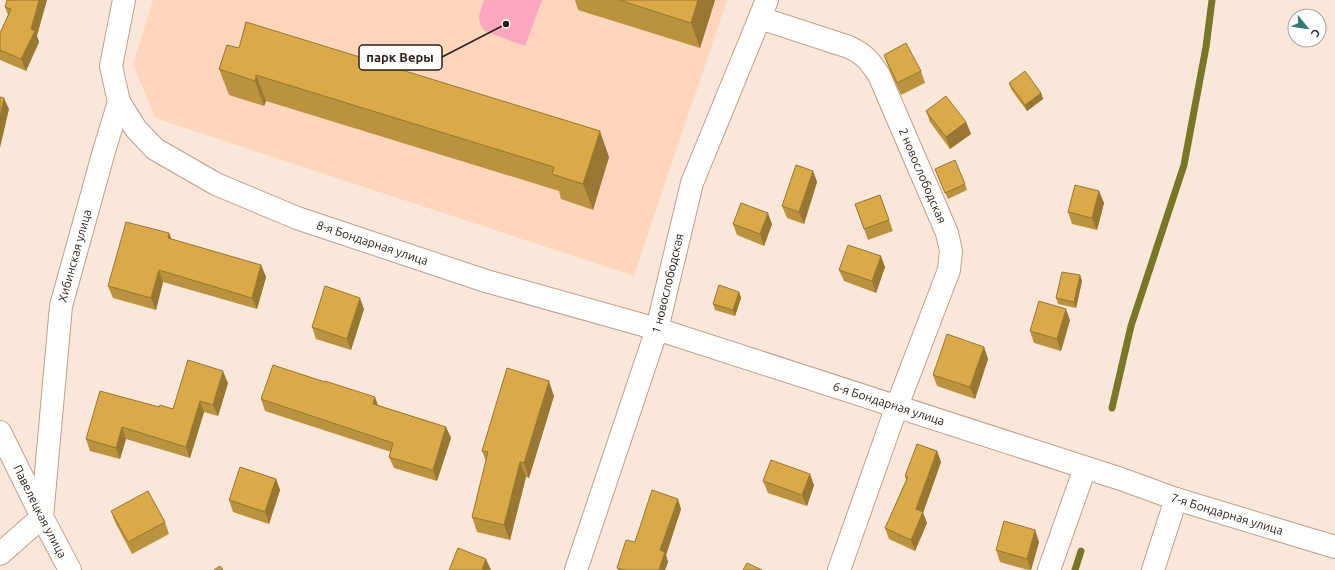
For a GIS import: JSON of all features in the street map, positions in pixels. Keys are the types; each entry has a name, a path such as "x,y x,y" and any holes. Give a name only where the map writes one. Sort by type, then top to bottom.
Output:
{"street":[{"name":"Хибинская улица","path":"42,517 61,306 119,102 111,66 124,0"},
{"name":"1 новослободская","path":"576,570 657,329 692,183 764,9"},
{"name":"2 новослободская","path":"764,9 859,52 868,59 879,75 947,233 952,251 949,270 896,406 839,570"},
{"name":"8-я Бондарная улица","path":"119,102 136,128 154,149 216,184 297,218 486,280 657,329"},
{"name":"6-я Бондарная улица","path":"657,329 1121,479"},
{"name":"Павелецкая улица","path":"0,432 70,570"},
{"path":"1049,570 1085,468"},
{"name":"7-я Бондарная улица","path":"1121,479 1176,499 1335,547"},
{"path":"1153,570 1176,499"},
{"path":"0,554 42,517"}],"shaded area":[{"path":"153,0 727,0 634,276 155,118 133,64"},
{"path":"484,0 542,0 525,46 485,31 479,20"}],"building":[{"path":"7,0 39,0 31,29 35,31 21,59 0,50 0,33 11,9 5,7"},
{"path":"619,0 698,0 691,23"},
{"path":"246,22 600,131 583,184 552,174 554,167 256,75 255,81 219,69 227,45 239,48"},
{"path":"906,43 921,71 897,83 884,55"},
{"path":"1025,71 1041,93 1025,105 1009,83"},
{"path":"946,96 966,122 946,137 926,111"},
{"path":"0,97 4,98 0,117"},
{"path":"955,160 965,184 945,193 935,169"},
{"path":"796,165 813,171 799,212 782,206"},
{"path":"1075,185 1099,191 1092,218 1068,212"},
{"path":"880,195 889,220 864,229 855,204"},
{"path":"741,203 768,213 760,234 733,224"},
{"path":"126,222 169,233 168,238 261,265 252,298 159,270 151,298 108,286"},
{"path":"848,245 881,256 872,281 839,270"},
{"path":"1062,272 1080,275 1074,302 1056,298"},
{"path":"719,285 739,292 733,310 713,304"},
{"path":"325,286 360,298 347,339 312,327"},
{"path":"1039,301 1066,309 1057,339 1030,331"},
{"path":"947,334 984,347 970,387 933,375"},
{"path":"188,360 223,371 213,405 200,401 186,447 122,427 116,448 86,439 100,391 159,407 160,405 173,409"},
{"path":"273,365 375,397 373,404 446,427 433,470 389,457 393,443 261,399"},
{"path":"507,368 549,381 524,463 520,462 504,525 472,517 488,452 482,451"},
{"path":"917,444 937,451 916,509 923,512 911,540 885,528 908,477 905,476"},
{"path":"771,460 810,474 802,495 763,481"},
{"path":"240,467 276,479 265,512 229,500"},
{"path":"652,490 678,499 660,550 665,552 659,570 625,570 617,568 626,540 635,542"},
{"path":"148,491 165,522 128,542 111,511"},
{"path":"1004,521 1035,530 1027,559 996,550"},
{"path":"458,548 486,559 482,570 449,570"},
{"path":"747,563 762,570 743,570"},
{"path":"220,566 223,570 214,570"}],"waterway":[{"path":"1112,408 1131,326 1184,165 1206,47 1212,0"},
{"path":"1075,570 1081,551"}],"place":[{"name":"парк Веры","path":"506,24"}]}
